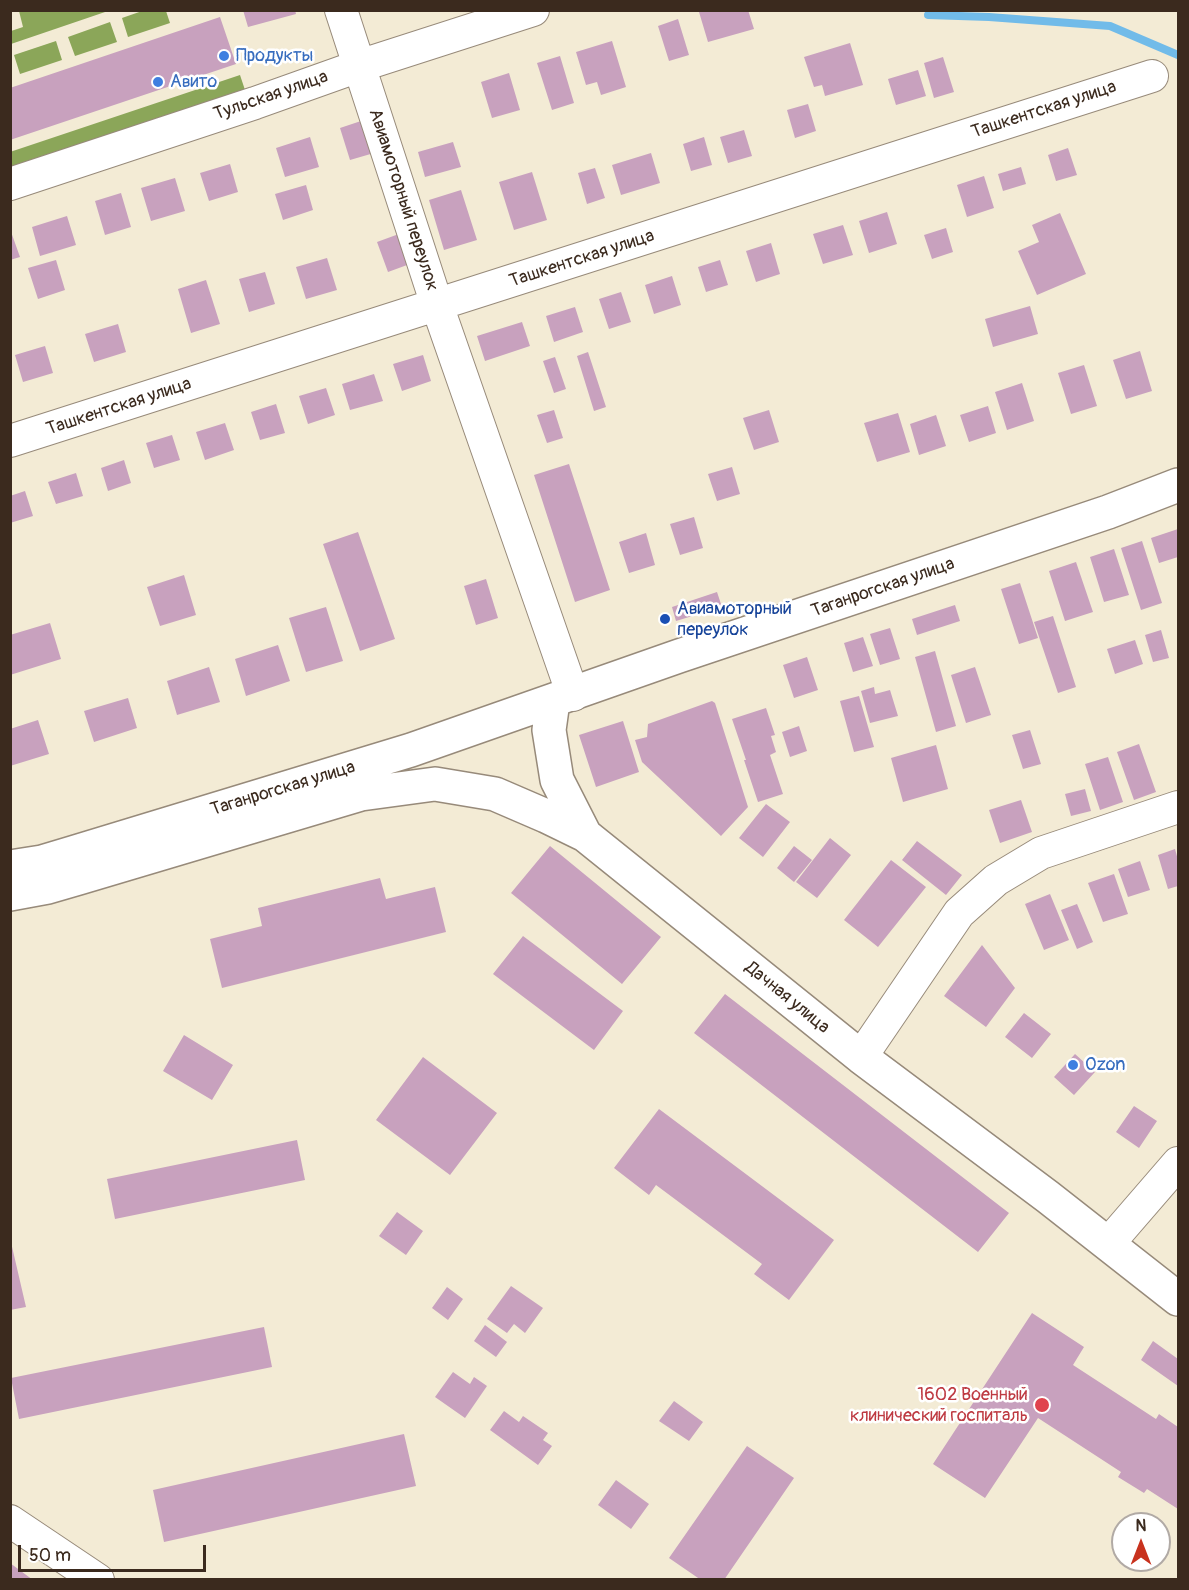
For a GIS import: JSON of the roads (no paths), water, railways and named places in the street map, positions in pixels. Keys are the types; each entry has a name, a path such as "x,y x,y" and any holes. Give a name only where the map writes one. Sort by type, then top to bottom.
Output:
{"main road":[{"name":"Таганрогская улица","path":"10,867 72,854 388,757 1108,512 1179,485"},
{"path":"563,698 549,730 557,780 585,835"},
{"name":"Дачная улица","path":"361,794 435,784 495,794 585,835 861,1057 1179,1299"},
{"name":"Таганрогская улица","path":"10,894 59,884 361,794"}],"street":[{"name":"Авиамоторный переулок","path":"342,10 563,698"},
{"name":"Тульская улица","path":"10,184 533,10"},
{"name":"Ташкентская улица","path":"10,441 1152,76"},
{"path":"861,1057 959,913 996,880 1041,853 1179,807"},
{"path":"1108,1244 1179,1163"},
{"path":"10,1521 98,1580"}],"waterway":[{"path":"928,15 1110,26 1178,55"}],"place":[{"name":"Продукты","path":"224,56"},
{"name":"Авито","path":"158,82"},
{"name":"Авиамоторный переулок","path":"665,619"},
{"name":"Ozon","path":"1073,1065"},
{"name":"1602 Военный клинический госпиталь","path":"1042,1405"}]}
